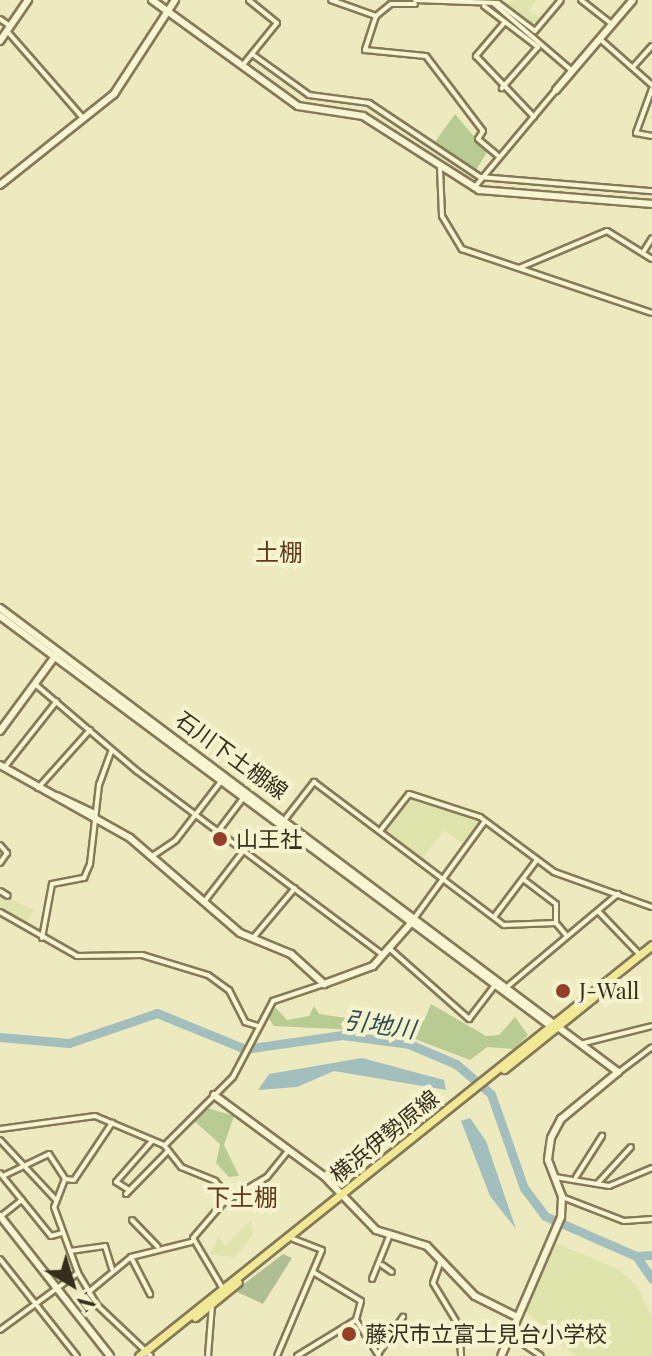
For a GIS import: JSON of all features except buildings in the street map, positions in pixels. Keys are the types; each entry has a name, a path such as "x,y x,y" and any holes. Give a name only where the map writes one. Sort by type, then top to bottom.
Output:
{"main road":[{"name":"横浜伊勢原線","path":"223,1292 652,948"},
{"name":"横浜伊勢原線","path":"554,1025 652,948"},
{"name":"横浜伊勢原線","path":"139,1356 148,1354 343,1196"}],"street":[{"path":"0,41 28,0"},
{"path":"152,0 298,106 363,116 474,188 652,204"},
{"path":"0,185 84,120 133,73 175,0"},
{"path":"242,66 277,23 249,0"},
{"path":"331,0 376,16"},
{"path":"497,155 478,139 483,131 426,56 365,50 376,16 391,4 483,4 509,0"},
{"path":"495,3 535,31 561,0"},
{"path":"581,0 612,24"},
{"path":"474,188 497,155 534,117 633,0"},
{"path":"495,3 572,71"},
{"path":"483,4 538,47 502,88"},
{"path":"0,19 84,120"},
{"path":"505,22 476,56 502,88 534,117"},
{"path":"600,39 652,87 636,133 652,136"},
{"path":"633,67 652,46"},
{"path":"252,54 309,95 369,103 480,177 652,191"},
{"path":"440,168 439,204 456,244 652,313"},
{"path":"519,268 607,231 645,250 652,257"},
{"path":"645,250 652,238"},
{"name":"石川下土棚線","path":"0,608 411,923 554,1025"},
{"name":"石川下土棚線","path":"0,616 228,773 554,1025"},
{"path":"0,731 57,654"},
{"path":"35,684 112,751 384,956"},
{"path":"57,701 2,766 40,790 96,816 151,857 203,904 252,939 291,954 324,984"},
{"path":"40,790 90,730"},
{"path":"42,938 52,884 84,878 112,751"},
{"path":"151,857 196,814 228,773"},
{"path":"286,818 314,782 504,925 556,923"},
{"path":"380,831 409,794 486,821 537,860 652,907"},
{"path":"218,831 244,797"},
{"path":"164,1145 214,1095 246,1055 258,1026 279,997 355,976 384,956 486,821"},
{"path":"0,845 7,853 0,863"},
{"path":"203,904 244,850"},
{"path":"494,917 537,860"},
{"path":"523,879 556,904 556,923 567,936"},
{"path":"252,939 295,888"},
{"path":"0,891 8,896"},
{"path":"507,987 618,894"},
{"path":"598,911 640,955"},
{"path":"0,912 77,956 142,955 208,975 229,990 245,1022 258,1026"},
{"path":"390,949 469,1019 495,985"},
{"path":"554,1025 618,1072"},
{"path":"580,1044 652,1026"},
{"path":"501,1356 561,1217 562,1197 548,1160 556,1127 618,1072 652,1047"},
{"path":"214,1095 288,1151 389,1237 411,1241 443,1259 475,1296 517,1317"},
{"path":"0,1129 79,1114 112,1123 164,1145 229,1197"},
{"path":"65,1179 74,1180 112,1123"},
{"path":"576,1177 602,1136"},
{"path":"0,1140 24,1161 56,1200 62,1233 78,1273 148,1354"},
{"path":"152,1140 116,1182 128,1192 168,1151"},
{"path":"597,1184 631,1147"},
{"path":"91,1290 112,1269 131,1257 158,1247 192,1242 229,1197 267,1177 288,1151"},
{"path":"62,1233 51,1236 2,1174 24,1161 49,1154 65,1179"},
{"path":"555,1177 576,1177 597,1184 652,1168"},
{"path":"56,1200 65,1179"},
{"path":"562,1197 624,1221 652,1219"},
{"path":"22,1200 0,1217 110,1356"},
{"path":"132,1220 158,1247"},
{"path":"372,1279 382,1265 389,1237"},
{"path":"277,1356 322,1250 293,1239"},
{"path":"192,1242 223,1292"},
{"path":"70,1251 105,1246 112,1269"},
{"path":"131,1257 150,1294"},
{"path":"0,1259 77,1356"},
{"path":"443,1259 433,1283 457,1321 461,1356"},
{"path":"382,1265 392,1272"},
{"path":"297,1356 356,1320 361,1301 313,1272"},
{"path":"0,1330 78,1273"},
{"path":"208,1356 210,1302"},
{"path":"356,1320 379,1355 403,1317"},
{"path":"509,1334 541,1356"}],"green space":[{"path":"514,0 537,0 529,10 543,20 535,29 504,6"},
{"path":"455,114 487,152 476,170 435,142"},
{"path":"412,796 471,816 482,823 464,845 444,830 422,859 385,831"},
{"path":"0,894 34,910 25,925 0,909"},
{"path":"431,1004 486,1036 499,1035 515,1017 528,1035 514,1049 487,1047 470,1060 397,1032 274,1026 267,1016 276,1008 287,1020 309,1016 314,1006 319,1014 395,1025 404,1016 424,1021"},
{"path":"204,1107 234,1116 224,1145 239,1176 229,1177 216,1163 220,1144 193,1120"},
{"path":"251,1220 253,1235 234,1257 210,1254 219,1237 225,1246"},
{"path":"555,1243 618,1269 637,1286 652,1318 652,1356 575,1356 526,1311"},
{"path":"283,1254 292,1258 263,1304 235,1291"}],"water":[{"path":"362,1058 444,1080 446,1090 334,1071 297,1087 258,1090 269,1074"},
{"path":"470,1118 486,1141 516,1229 490,1196 461,1121"}],"waterway":[{"name":"引地川","path":"0,1037 69,1043 157,1013 245,1049 342,1035 409,1044 456,1064 491,1094 524,1188 545,1216 636,1256 652,1279"},
{"path":"636,1256 652,1255"}],"place":[{"name":"山王社","path":"220,839"},
{"name":"J-Wall","path":"563,991"},
{"name":"藤沢市立富士見台小学校","path":"349,1334"}],"district":[{"name":"土棚","path":"279,552"},
{"name":"下土棚","path":"242,1197"}]}
